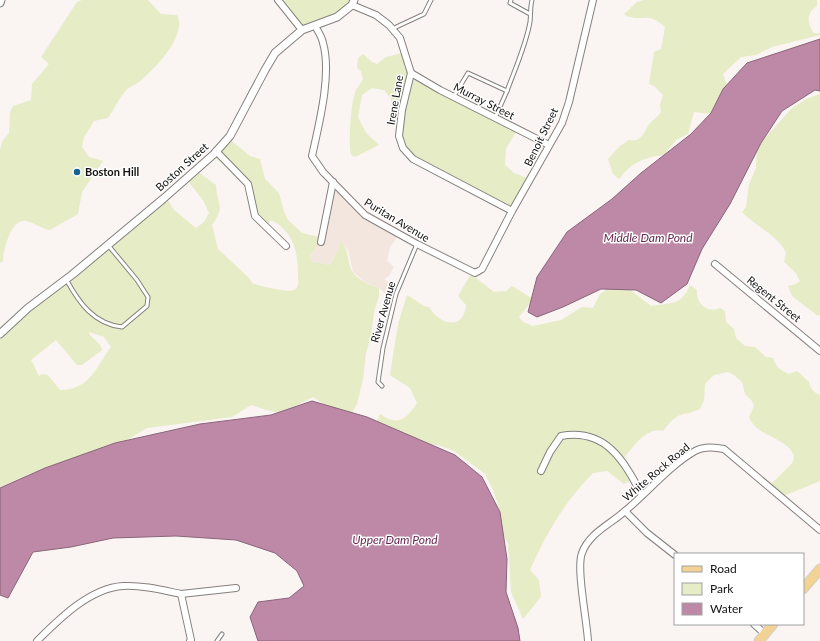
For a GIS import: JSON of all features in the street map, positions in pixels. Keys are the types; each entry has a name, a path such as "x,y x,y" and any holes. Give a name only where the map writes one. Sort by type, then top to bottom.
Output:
{"main road":[{"path":"804,588 820,569"},
{"path":"762,638 772,625"}],"street":[{"path":"278,0 302,30"},
{"name":"Benoit Street","path":"479,271 562,123 569,102 593,0"},
{"name":"Boston Street","path":"0,334 28,308 108,245 192,174 216,151 230,136 275,54 302,30 337,17 352,3"},
{"name":"Irene Lane","path":"352,3 376,15 400,38 411,73 402,110 399,136 404,148 413,160 512,210"},
{"name":"Puritan Avenue","path":"315,26 323,42 327,67 319,122 312,156 323,172 365,215 417,244 475,273 479,271"},
{"name":"Murray Street","path":"411,73 549,145"},
{"path":"216,151 248,184 256,216 286,246"},
{"path":"321,242 333,182"},
{"name":"Regent Street","path":"715,264 820,351"},
{"path":"541,471 550,452 561,436 574,434 591,437 603,442 615,453 628,469 642,495"},
{"name":"White Rock Road","path":"588,641 580,569 582,553 602,528 625,511 642,495 696,451 712,446 724,449 820,530"},
{"path":"625,511 647,533 674,554"},
{"path":"37,641 77,606 103,590 128,586 147,587 181,594 236,588"},
{"path":"181,594 191,641"},
{"path":"755,625 762,638"}],"lane":[{"path":"392,29 424,14 431,0"},
{"path":"511,0 510,3 530,14"},
{"path":"495,118 507,91 525,40 530,20 532,0"},
{"path":"454,96 468,73 507,91"},
{"name":"River Avenue","path":"382,386 378,382 383,348 396,294 417,244"},
{"path":"66,279 74,294 98,319 108,325 122,327 146,306 148,297 137,280 108,245"},
{"path":"217,641 222,634"}],"shaded area":[{"path":"333,185 354,206 398,235 390,248 387,261 394,267 389,276 384,279 392,284 391,293 387,295 379,288 365,282 353,272 348,250 341,242 339,252 333,258 330,265 313,262 309,258 320,243"}],"green space":[{"path":"82,0 148,0 161,14 177,15 179,23 178,32 174,42 161,61 140,81 126,90 108,118 94,121 84,137 82,147 89,157 103,161 82,192 78,214 50,230 26,221 21,221 12,230 9,236 4,250 3,261 0,263 0,150 2,142 9,133 10,112 13,106 31,100 32,84 49,64 41,57 77,2"},
{"path":"277,0 353,0 347,9 305,29"},
{"path":"644,0 817,0 817,6 809,15 809,22 814,33 820,33 820,35 772,47 756,55 741,57 723,74 728,88 711,114 694,112 688,134 676,140 664,155 650,157 638,162 623,173 619,179 613,174 608,159 620,146 629,140 637,140 640,138 650,123 661,112 660,105 663,95 654,86 649,84 654,52 661,49 665,27 654,19 632,18 624,14 637,2"},
{"path":"402,53 411,74 517,130 506,149 505,165 514,173 530,179 510,210 434,171 403,147 400,120 391,117 391,99 384,90 372,88 362,95 358,117 366,133 379,145 355,157 351,155 351,112 354,95 363,80 361,71 357,68 358,58 363,54 372,62 377,64 386,57"},
{"path":"820,94 820,315 818,316 792,296 788,286 796,284 800,281 796,273 784,262 786,253 783,247 778,241 742,212 746,207 749,184 756,168 757,147 791,109 806,99"},
{"path":"228,138 250,156 260,159 265,179 279,193 284,212 288,220 302,233 320,237 320,243 310,256 313,262 330,265 339,249 341,241 346,249 350,267 354,274 364,282 379,288 379,296 374,312 371,336 366,353 363,379 357,404 350,416 335,412 313,397 282,412 271,411 251,405 232,417 147,428 124,442 29,474 0,486 0,333 165,196 174,210 196,228 204,222 209,213 203,200 186,179 197,171 216,185 220,209 212,225 218,249 249,278 252,283 286,291 296,289 298,285 298,266 293,242 278,225 271,220 268,224 254,210 242,180 212,155","holes":["89,332 104,337 111,347 91,376 79,386 70,389 60,390 48,375 42,374 39,376 31,360 56,340 77,365 82,365 102,350 100,345 89,334"]},
{"path":"472,272 476,278 494,292 506,291 512,286 533,299 519,317 523,322 533,326 561,320 582,307 593,308 600,294 620,282 651,306 679,300 687,292 690,285 697,290 698,299 703,306 711,310 720,308 725,311 726,322 734,329 736,338 745,346 755,347 766,357 773,358 777,366 786,373 789,374 797,371 809,382 813,390 820,395 820,481 781,497 768,487 793,462 794,455 784,444 764,433 753,424 749,417 754,406 752,401 745,394 742,382 728,372 714,375 705,384 704,400 700,409 680,415 663,431 657,430 645,435 622,460 633,480 624,484 607,471 593,473 574,495 557,518 530,570 539,580 541,597 523,619 511,592 508,544 500,528 499,507 485,474 454,451 438,445 411,442 375,424 380,414 392,420 402,419 417,403 410,388 390,375 398,324 407,295 424,306 429,307 439,318 445,321 456,322 461,319 466,305 458,296"}],"water":[{"name":"Middle Dam Pond","path":"820,39 820,91 815,90 782,111 761,143 730,204 702,249 687,284 661,303 636,290 601,289 563,307 537,317 528,312 537,277 567,232 612,199 641,173 691,134 711,113 723,89 747,63"},
{"name":"Upper Dam Pond","path":"312,401 367,417 455,455 482,477 500,512 507,559 506,592 518,628 520,641 258,641 250,617 258,602 289,598 304,586 297,571 275,553 236,540 176,536 113,538 71,547 33,552 8,598 0,595 0,488 45,468 115,443 200,424 271,415"}],"place":[{"name":"Boston Hill","path":"77,172"}]}
